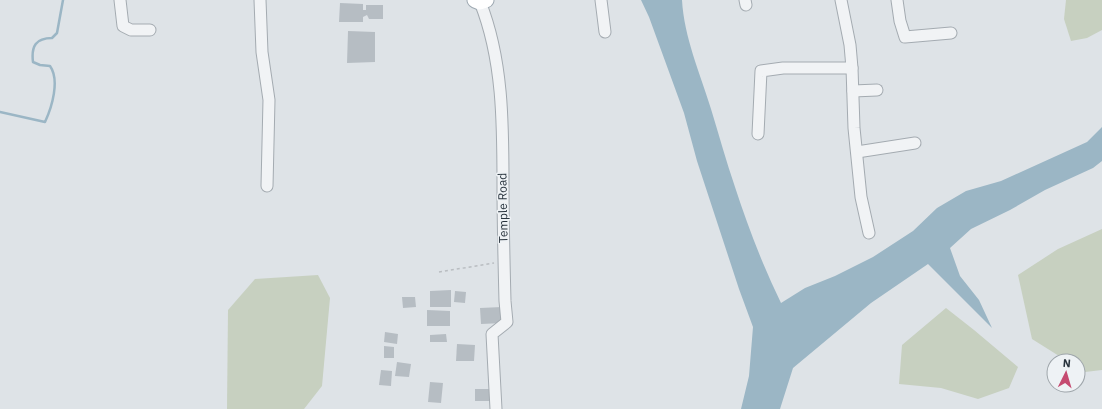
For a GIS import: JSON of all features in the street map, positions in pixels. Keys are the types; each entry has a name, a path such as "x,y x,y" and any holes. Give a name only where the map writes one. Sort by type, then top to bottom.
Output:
{"street":[{"path":"120,0 123,26 131,30 150,30"},
{"path":"260,0 262,52 269,100 267,186"},
{"path":"601,0 605,32"},
{"path":"841,0 850,45 861,197 869,233"},
{"path":"897,0 900,21 905,37 951,33"},
{"name":"Temple Road","path":"480,1 486,16 495,50 500,98 507,322 492,334 496,409"},
{"path":"758,134 761,71 783,68 852,68"},
{"path":"853,91 877,90"},
{"path":"857,152 915,143"}],"path":[{"path":"439,272 504,261"}],"green space":[{"path":"1066,0 1102,0 1102,30 1087,38 1071,41 1064,19"},
{"path":"1102,229 1102,370 1086,372 1086,353 1054,353 1032,339 1018,275 1058,249"},
{"path":"318,275 330,298 322,386 304,409 227,409 228,310 255,279"},
{"path":"946,308 1018,367 1009,388 978,399 941,388 899,384 902,345"}],"water":[{"path":"641,0 682,0 683,14 693,55 745,217 781,303 805,288 835,276 873,257 913,231 937,208 966,191 1001,181 1087,142 1102,127 1102,161 1093,168 1045,190 1010,210 971,229 950,248 960,276 979,300 992,328 928,264 871,303 793,368 780,409 741,409 749,376 753,327 697,161 684,113 649,17"}],"building":[{"path":"340,3 363,4 363,10 366,10 366,5 383,5 383,19 369,19 367,15 363,17 363,22 339,22"},
{"path":"348,31 375,32 375,62 347,63"},
{"path":"451,290 451,307 430,307 430,291"},
{"path":"455,291 466,292 465,303 454,302"},
{"path":"402,297 415,297 416,307 403,308"},
{"path":"502,307 503,323 481,324 480,308"},
{"path":"427,310 450,311 450,326 427,326"},
{"path":"385,332 398,334 397,344 384,342"},
{"path":"446,334 447,342 430,342 430,335"},
{"path":"457,344 475,345 474,361 456,361"},
{"path":"384,346 394,347 394,358 384,358"},
{"path":"397,362 411,364 409,377 395,376"},
{"path":"381,370 392,371 391,386 379,385"},
{"path":"430,382 443,383 441,403 428,402"},
{"path":"475,389 491,389 491,401 475,401"}],"waterway":[{"path":"0,112 45,122 54,94 55,86 53,72 50,66 40,65 33,62 33,52 38,41 52,38 57,33 63,0"}]}
